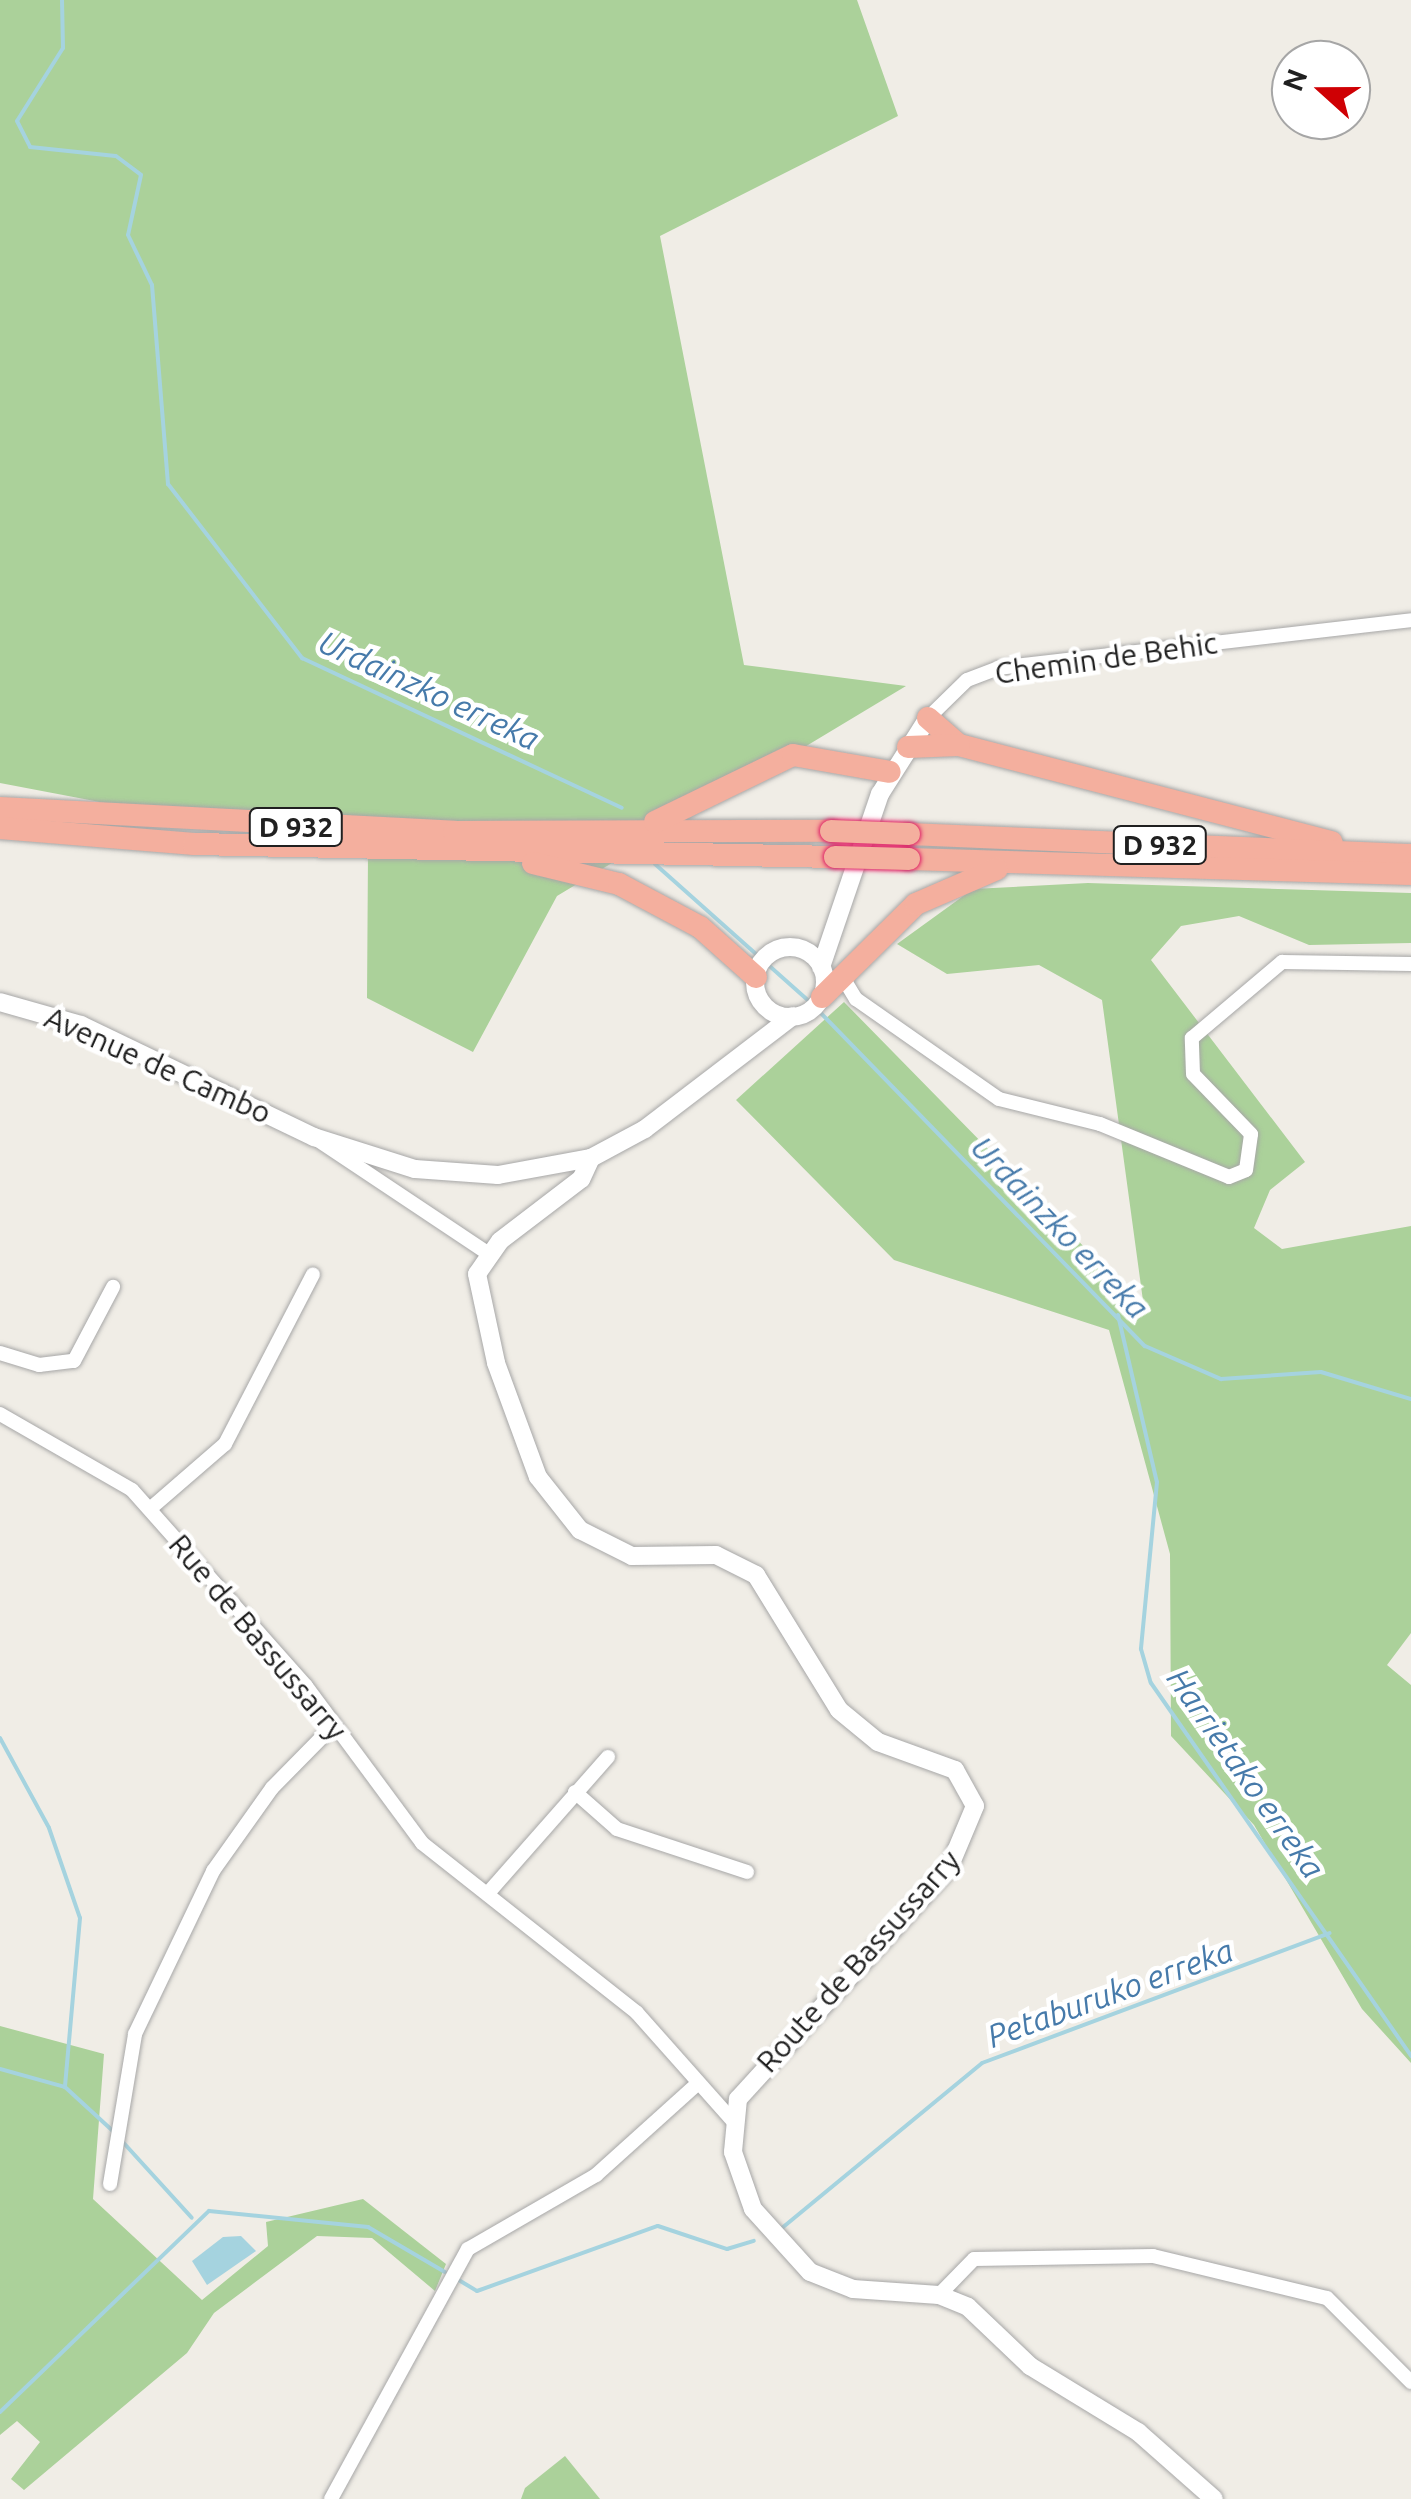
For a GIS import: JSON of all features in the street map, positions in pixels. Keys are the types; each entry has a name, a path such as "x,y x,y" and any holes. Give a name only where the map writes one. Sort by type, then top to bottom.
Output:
{"highway":[{"path":"928,718 959,745"},
{"path":"908,747 959,745 1400,855"},
{"path":"637,828 699,808 793,755 890,772"},
{"name":"D 932","path":"0,808 196,825 830,831 1400,855"},
{"name":"D 932","path":"0,828 460,851 835,856 1411,874"},
{"path":"460,851 619,884 762,964"},
{"path":"810,1007 832,971 948,884 1030,862"}],"street":[{"name":"Chemin de Behic","path":"832,971 834,928 890,772 928,718 967,680 998,668 1411,620"},
{"path":"756,1051 768,1009 762,964 805,950 834,928"},
{"path":"805,950 832,971 856,999 1000,1098 1100,1124 1229,1177 1246,1170 1250,1134 1192,1074 1188,1058 1192,1038 1282,962 1310,956 1411,964"},
{"name":"Avenue de Cambo","path":"0,1002 80,1025 314,1136 488,1254"},
{"path":"768,1009 810,1007"},
{"name":"Avenue de Cambo","path":"314,1136 432,1170 498,1176 591,1158 756,1051 810,1007"},
{"path":"488,1254 581,1178 591,1158"},
{"name":"Route de Bassussarry","path":"488,1254 477,1274 496,1363 538,1477 580,1530 632,1556 716,1555 756,1575 840,1710 878,1742 955,1770 975,1806 959,1855 756,2070 732,2120"},
{"path":"151,1508 225,1444 313,1274"},
{"path":"0,1353 39,1364 74,1361 113,1287"},
{"name":"Rue de Bassussarry","path":"0,1414 103,1468 151,1508 334,1726 422,1843 489,1892 637,2013 696,2084 732,2120"},
{"path":"110,2184 136,2034 213,1870 272,1788 334,1726"},
{"path":"489,1892 608,1757"},
{"path":"574,1792 617,1829 747,1872"},
{"path":"331,2499 468,2249 606,2168 696,2084"},
{"path":"732,2120 752,2209 786,2254 853,2289 939,2295 968,2307 1060,2388 1138,2432 1214,2499"},
{"path":"939,2295 974,2259 1152,2256 1327,2298 1411,2382"}],"green space":[{"path":"0,0 857,0 898,116 660,236 744,665 906,686 557,896 473,1052 367,998 368,853 0,783"},
{"path":"1088,883 1411,893 1411,943 1309,945 1239,916 1181,926 1151,960 1305,1162 1270,1190 1254,1228 1282,1249 1411,1226 1411,1633 1387,1665 1411,1685 1411,2063 1362,2009 1254,1825 1171,1736 1170,1554 1109,1330 894,1260 736,1100 844,1002 1144,1308 1102,1000 1039,965 947,974 897,944 973,889"},
{"path":"0,2026 104,2054 93,2199 202,2300 268,2246 266,2222 363,2199 446,2264 435,2291 372,2238 317,2236 214,2313 187,2353 24,2490 11,2479 40,2442 17,2421 0,2435"},
{"path":"565,2456 600,2499 521,2499 525,2488"}],"water":[{"path":"241,2236 256,2251 207,2285 192,2261 223,2237"}],"waterway":[{"name":"Urdainzko erreka","path":"62,0 63,48 17,121 30,147 116,156 141,175 128,235 152,285 168,484 302,658 622,808"},
{"name":"Urdainzko erreka","path":"655,864 813,1005 1145,1346 1221,1379 1321,1372 1411,1399"},
{"name":"Harrietako erreka","path":"1118,1315 1157,1482 1141,1649 1151,1683 1411,2056"},
{"path":"0,1738 49,1828 80,1918 65,2087"},
{"name":"Petaburuko erreka","path":"782,2228 982,2063 1329,1933"},
{"path":"0,2069 65,2087 115,2133"},
{"path":"121,2140 192,2218"},
{"name":"Petaburuko erreka","path":"0,2412 209,2211 368,2227 445,2272"},
{"name":"Petaburuko erreka","path":"457,2279 477,2291 658,2226 727,2249 754,2241"}]}
